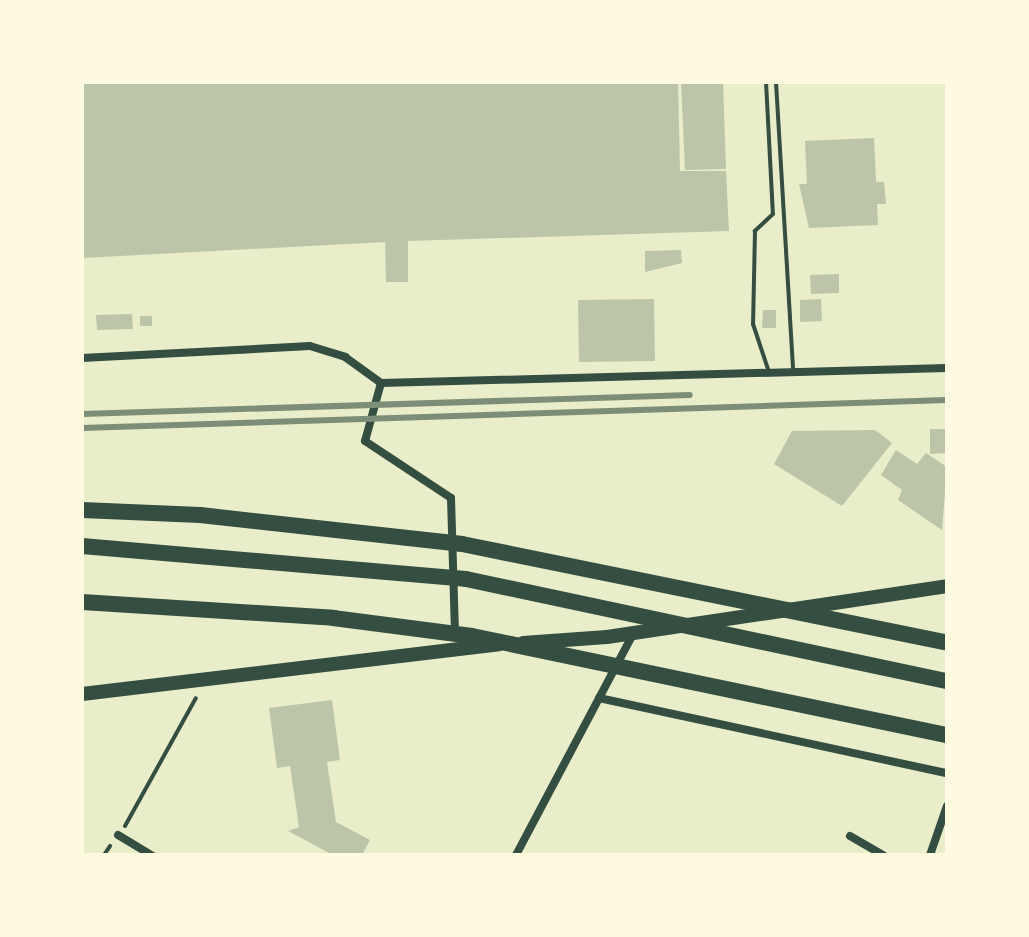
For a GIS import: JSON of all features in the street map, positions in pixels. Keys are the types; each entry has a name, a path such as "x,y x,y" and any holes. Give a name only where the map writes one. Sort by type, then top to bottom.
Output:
{"highway":[{"path":"82,510 200,515 462,544 947,643"},
{"path":"82,546 466,579 947,681"},
{"path":"82,694 203,676 456,647 634,633 947,586"},
{"path":"82,602 333,618 472,636 947,735"}],"street":[{"path":"82,358 310,346 345,357 381,383 947,368"},
{"path":"381,383 365,441 451,498 456,647"},
{"path":"516,855 634,633"},
{"path":"599,698 947,773"},
{"path":"930,855 947,806"},
{"path":"118,835 151,855"},
{"path":"850,836 883,855"}],"lane":[{"path":"766,82 773,214 755,231 753,324 769,372"},
{"path":"776,82 793,371"}],"path":[{"path":"104,855 118,835 203,676"}],"building":[{"path":"82,82 678,82 680,171 726,171 729,231 408,241 408,282 386,282 385,242 82,258"},
{"path":"681,82 723,82 726,169 685,170"},
{"path":"874,138 876,182 884,182 886,204 877,204 878,225 809,228 799,184 807,184 805,141"},
{"path":"681,250 682,263 645,272 645,251"},
{"path":"839,274 839,293 811,294 810,275"},
{"path":"654,299 655,361 579,362 578,300"},
{"path":"821,299 822,321 800,322 800,300"},
{"path":"763,310 776,310 776,328 762,328"},
{"path":"132,314 133,329 97,330 96,315"},
{"path":"140,316 152,316 152,326 140,326"},
{"path":"930,429 947,429 947,453 930,454"},
{"path":"875,430 892,443 842,506 774,464 792,431"},
{"path":"896,450 917,464 926,453 947,467 942,530 898,500 902,490 881,475"},
{"path":"332,700 340,760 327,762 336,822 370,840 362,855 333,855 288,831 299,827 290,766 277,768 269,708"}],"railway":[{"path":"82,414 690,395"},
{"path":"82,428 947,400"}]}
